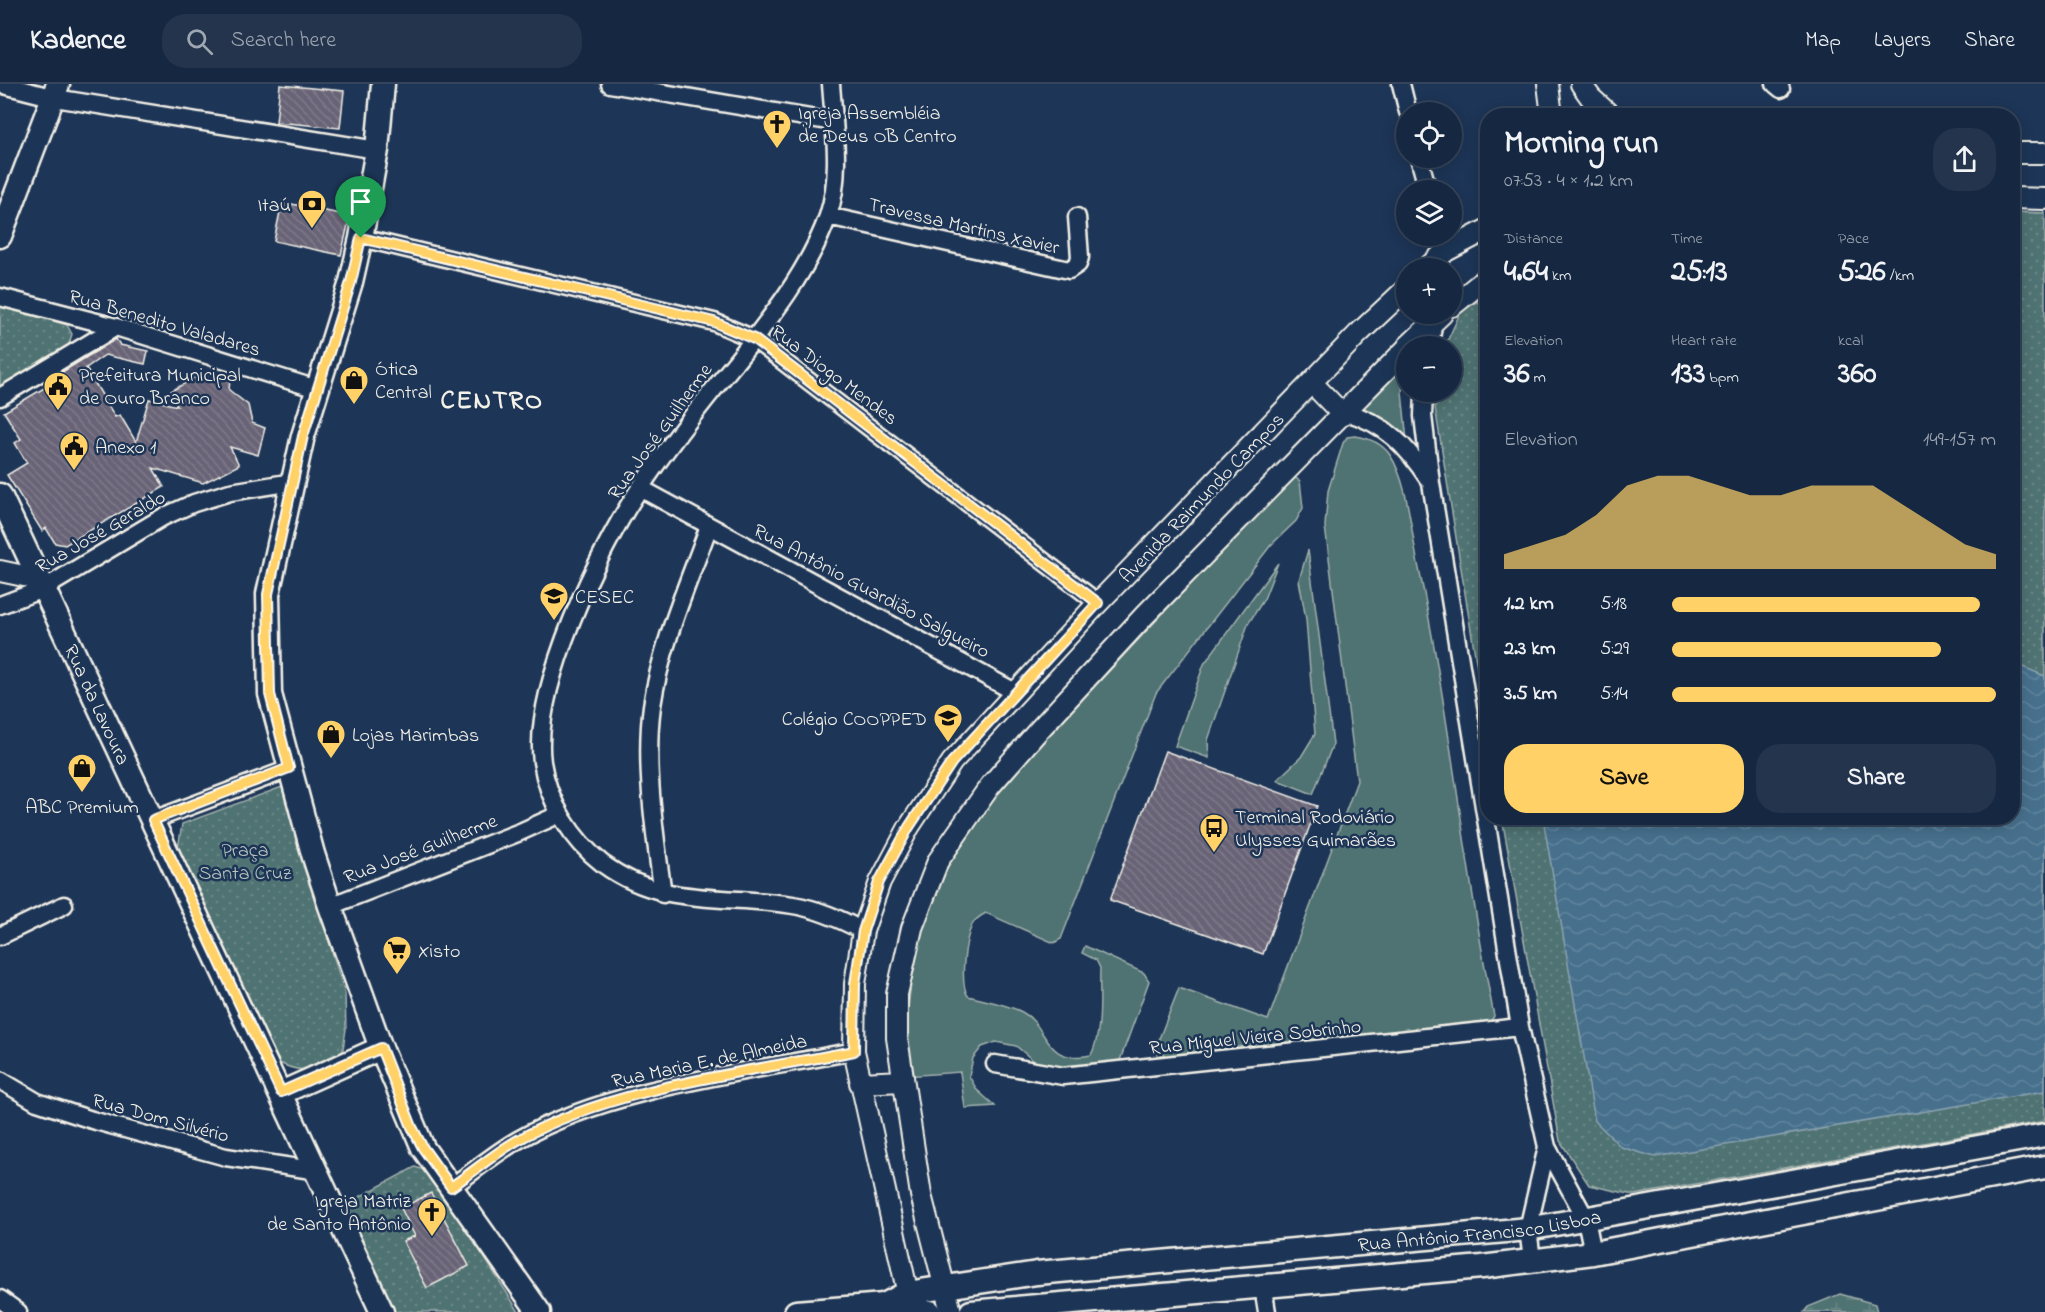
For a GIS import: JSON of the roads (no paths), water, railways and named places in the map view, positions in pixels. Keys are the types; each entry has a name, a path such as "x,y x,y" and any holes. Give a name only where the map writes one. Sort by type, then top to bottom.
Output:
{"main road":[{"path":"383,84 377,150 361,238 351,282 303,436 268,594 270,694 289,768 330,906 412,1127 423,1148 539,1312"},
{"path":"0,236 34,143 57,91"},
{"name":"Rua da Lavoura","path":"0,495 153,820"},
{"path":"153,820 382,1312"},
{"path":"281,1092 381,1048"},
{"name":"Rua Antônio Francisco Lisboa","path":"796,1312 884,1305 916,1306 944,1286 1037,1273 1528,1229 2045,1135"},
{"name":"Rua Antônio Francisco Lisboa","path":"971,1312 1084,1308 1593,1253 2045,1167"}],"street":[{"path":"0,84 57,91 377,150"},
{"path":"610,84 834,122"},
{"name":"Rua José Guilherme","path":"831,84 835,179 828,216 789,290 640,488 603,551 571,624 544,708 542,762 558,815 601,862 631,882 663,894 794,905 831,915 863,931"},
{"path":"1401,84 1406,102"},
{"path":"1548,84 1554,108"},
{"path":"1581,84 1602,108"},
{"path":"2020,153 2045,153"},
{"path":"2020,198 2045,199"},
{"name":"Travessa Martins Xavier","path":"828,216 1069,270 1078,264 1080,257 1077,217"},
{"path":"1462,237 1480,231"},
{"name":"Rua Diogo Mendes","path":"361,238 714,322 754,339 1098,603"},
{"path":"1462,298 1480,283"},
{"name":"Rua Benedito Valadares","path":"0,297 116,327 317,389"},
{"name":"Avenida Raimundo Campos","path":"916,1306 854,1051 855,984 863,931 879,882 915,819 952,762 1098,603 1358,334 1396,298"},
{"path":"1419,336 1430,324"},
{"path":"0,397 116,327"},
{"path":"951,1312 921,1195 897,1038 897,994 912,928 938,861 990,786 1038,731 1144,616 1396,360"},
{"path":"1312,383 1344,414 1379,424 1412,453 1431,483"},
{"path":"1424,402 1423,416 1431,483 1480,783"},
{"name":"Rua José Geraldo","path":"0,605 163,517 194,503 230,492 293,482"},
{"name":"Rua Antônio Guardião Salgueiro","path":"640,488 1015,692"},
{"path":"663,894 654,835 651,775 652,706 670,634 709,526"},
{"path":"0,571 40,584"},
{"path":"153,820 289,768"},
{"name":"Rua José Guilherme","path":"330,906 558,815"},
{"path":"1487,825 1520,1027 1546,1148 1586,1219 1593,1253"},
{"path":"0,936 64,905"},
{"name":"Rua Miguel Vieira Sobrinho","path":"994,1064 1063,1076 1520,1027"},
{"name":"Rua Maria E. de Almeida","path":"451,1187 518,1140 571,1115 623,1099 682,1085 854,1051"},
{"name":"Rua Dom Silvério","path":"0,1080 37,1102 92,1120 226,1157 318,1171"},
{"path":"860,1083 903,1081"},
{"path":"1532,1260 1528,1229 1546,1148"},
{"path":"1263,1287 1267,1312"},
{"path":"0,1299 18,1312"}],"water":[{"path":"2020,666 2045,676 2045,1091 1655,1157 1621,1147 1595,1121 1544,825 2020,825"}],"place":[{"name":"Igreja Assembléia de Deus OB Centro","path":"777,150"},
{"name":"Itaú","path":"312,230"},
{"name":"Ótica Central","path":"354,406"},
{"name":"Prefeitura Municipal de Ouro Branco","path":"58,412"},
{"name":"Anexo 1","path":"74,472"},
{"name":"CESEC","path":"554,622"},
{"name":"Colégio COOPPED","path":"948,744"},
{"name":"Lojas Marimbas","path":"331,760"},
{"name":"ABC Premium","path":"82,794"},
{"name":"Terminal Rodoviário Ulysses Guimarães","path":"1214,854"},
{"name":"Xisto","path":"397,976"},
{"name":"Igreja Matriz de Santo Antônio","path":"432,1238"}],"district":[{"name":"CENTRO","path":"492,399"}],"park label":[{"name":"Praça Santa Cruz","path":"245,860"}]}
